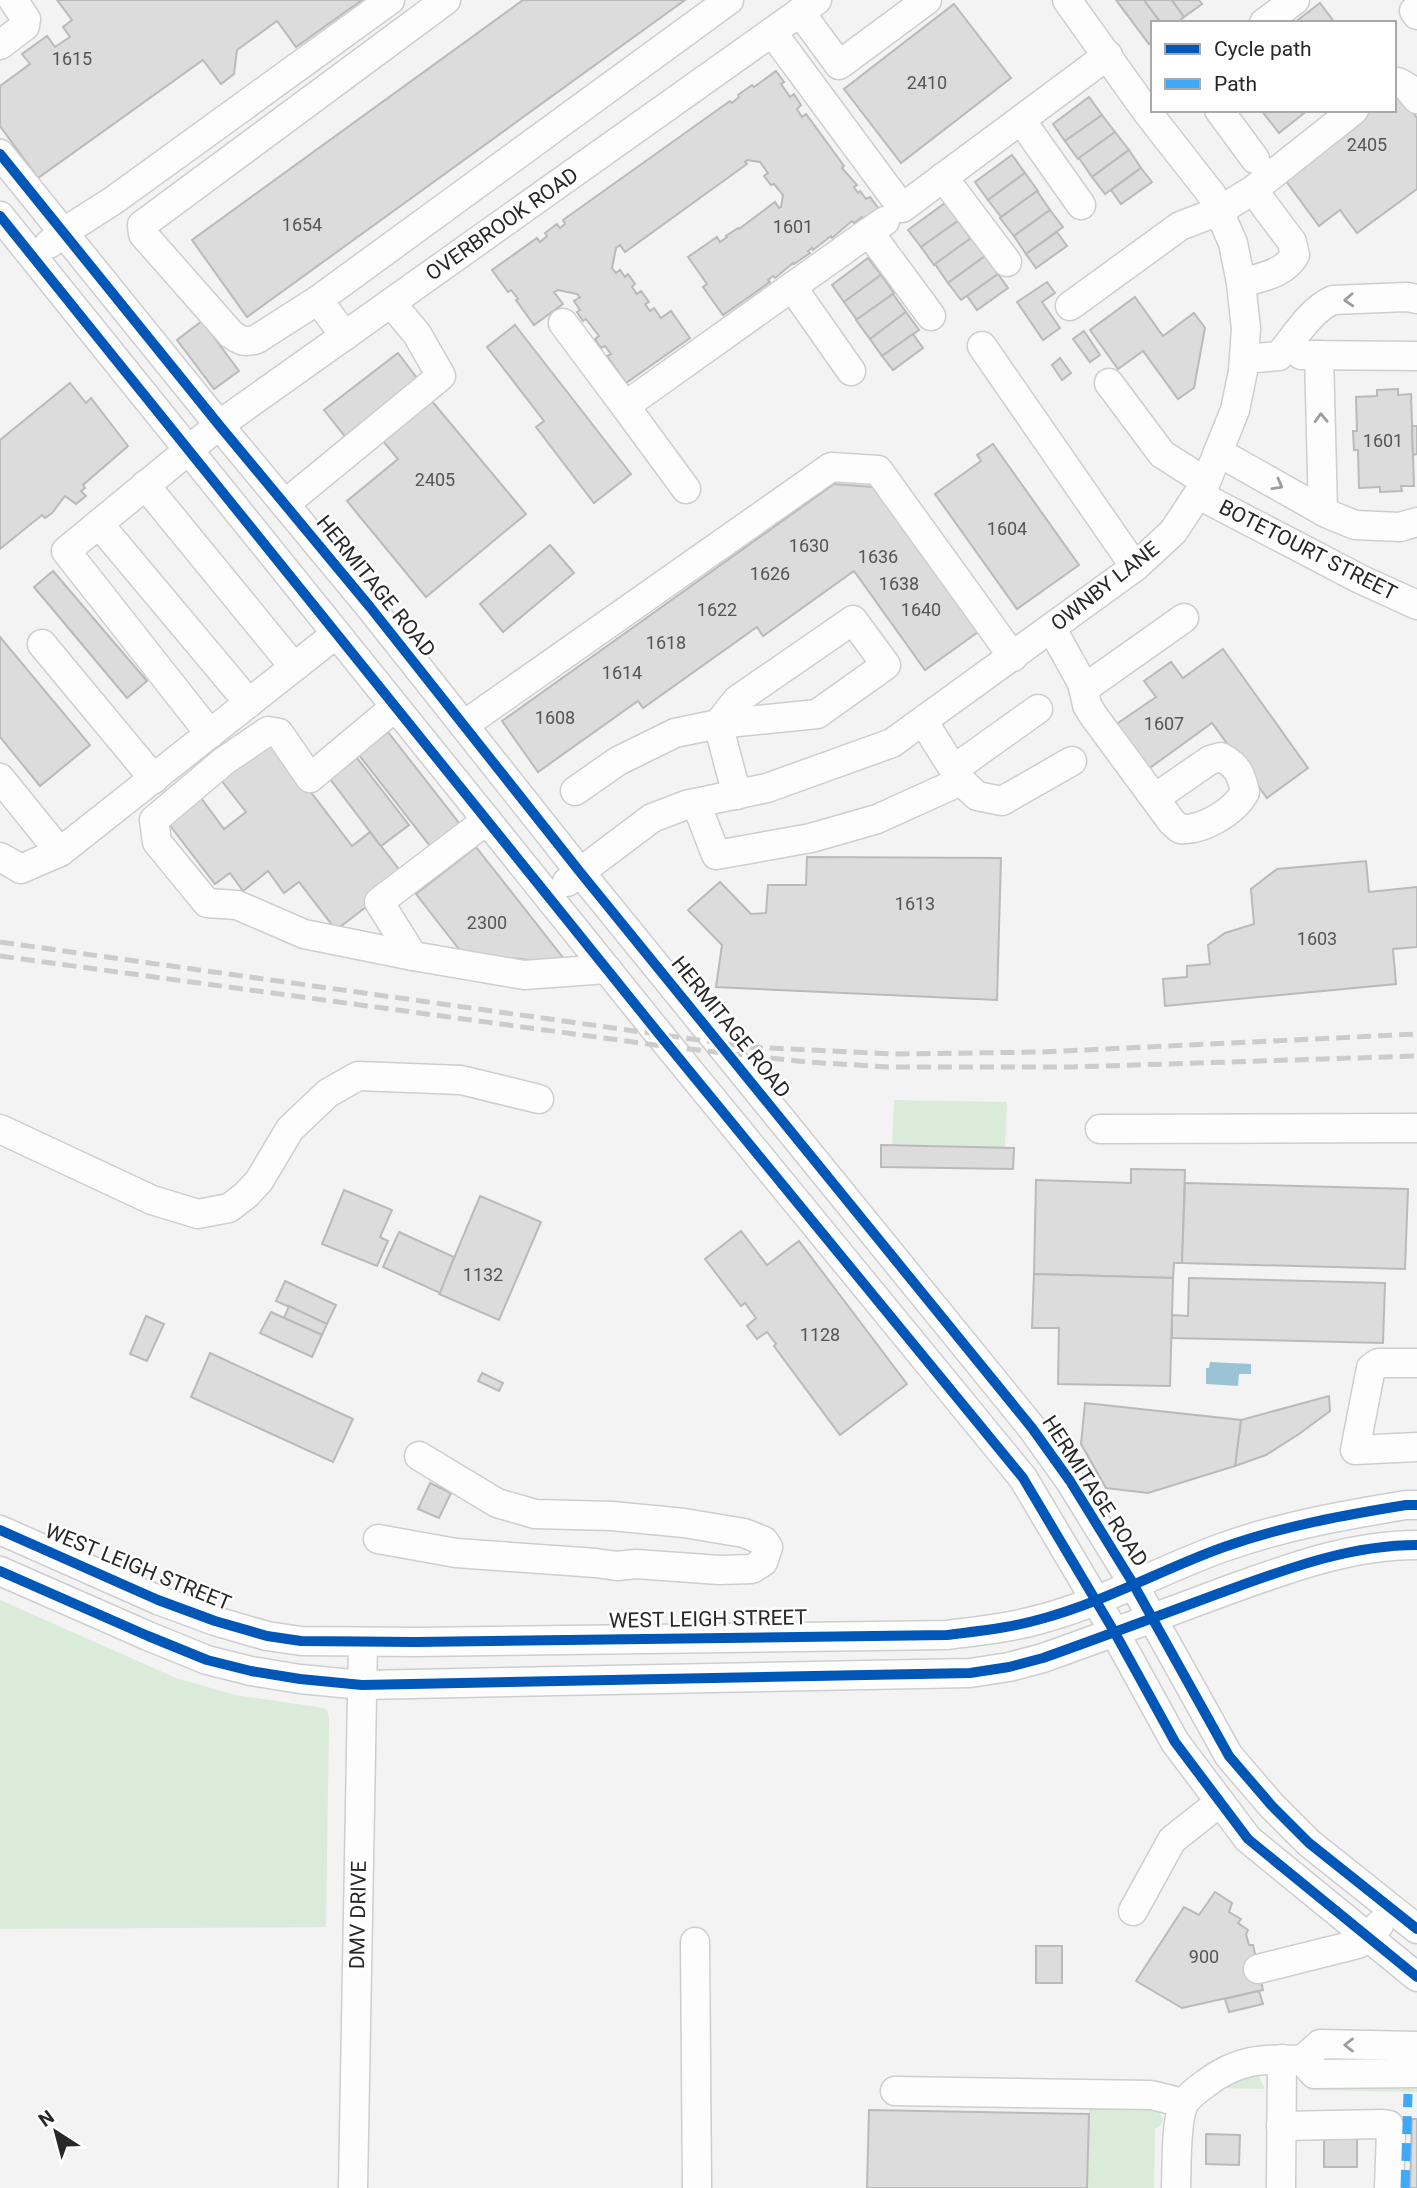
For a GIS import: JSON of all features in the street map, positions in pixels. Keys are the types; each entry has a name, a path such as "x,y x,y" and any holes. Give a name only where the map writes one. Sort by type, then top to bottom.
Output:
{"street":[{"path":"0,45 25,26 26,19 13,0"},
{"path":"33,257 64,232 114,200 390,0"},
{"path":"446,0 142,225 143,234 231,334 241,341 257,339 318,300 729,0"},
{"path":"808,6 839,65 927,0"},
{"name":"OWNBY LANE","path":"1067,0 1150,110"},
{"path":"1267,21 1294,0"},
{"name":"OVERBROOK ROAD","path":"210,734 66,551 219,425 808,6"},
{"path":"1417,8 1414,11 1417,15"},
{"path":"772,32 902,208"},
{"path":"625,406 869,232 1108,55"},
{"path":"1396,82 1407,87 1417,99"},
{"path":"270,87 291,114"},
{"name":"OWNBY LANE","path":"549,897 652,818 686,805 767,788 892,743 1135,567 1173,532 1202,488 1235,410 1246,329 1233,243 1212,195 1151,112"},
{"path":"1220,112 1255,159"},
{"path":"1070,306 1180,226 1219,211 1253,190 1351,112"},
{"path":"1021,120 1081,205"},
{"name":"HERMITAGE ROAD","path":"0,154 370,607 580,872 1032,1428 1070,1481 1134,1585 1229,1756 1272,1806 1309,1843 1417,1929"},
{"path":"943,177 1007,262"},
{"path":"1241,283 1277,272 1289,264 1295,255 1292,242 1253,190"},
{"path":"0,216 486,820 1024,1478 1175,1742 1248,1839 1417,1977"},
{"path":"869,232 931,317"},
{"path":"792,287 851,371"},
{"path":"1279,356 1323,305 1333,300 1407,297 1417,299"},
{"path":"318,300 345,336"},
{"path":"285,504 441,376 417,334 391,303"},
{"path":"563,323 686,489"},
{"path":"982,346 1135,567"},
{"path":"1244,359 1319,355 1417,356"},
{"path":"1319,355 1323,511"},
{"name":"BOTETOURT STREET","path":"1109,383 1163,454 1202,488 1360,579 1417,605"},
{"path":"1218,452 1323,511 1355,525 1400,527 1417,522"},
{"path":"464,725 831,467 878,470 1013,657"},
{"path":"145,485 293,667"},
{"path":"99,524 249,703"},
{"path":"1082,683 1092,682 1184,618"},
{"path":"575,791 618,761 675,733 718,724 817,714 886,665 853,620 737,700 718,724"},
{"path":"1052,629 1082,683 1087,705 1093,715 1155,798"},
{"path":"0,857 21,869 60,852 336,634"},
{"path":"42,644 154,779"},
{"path":"395,707 310,778 279,733 268,731 224,761 154,820 157,842 207,902 237,905 304,934 524,975 607,969"},
{"path":"696,803 716,855 811,838 877,819 957,775 1038,709"},
{"path":"923,721 957,775 977,796 1002,801 1072,761"},
{"path":"718,724 737,795"},
{"path":"0,778 60,852"},
{"path":"413,956 379,902 486,820"},
{"path":"0,1129 152,1200 198,1214 229,1208 247,1195 260,1181 290,1129 328,1093 358,1076 461,1080 539,1099"},
{"path":"1100,1129 1417,1128"},
{"path":"1417,1363 1378,1363 1371,1368 1355,1450 1417,1447"},
{"path":"377,1539 456,1553 617,1566 636,1564 719,1570 752,1569 763,1562 768,1547 764,1541 744,1533 684,1523 612,1516 535,1514 497,1503 419,1456"},
{"name":"WEST LEIGH STREET","path":"0,1530 158,1600 267,1636 301,1641 947,1635 998,1629 1041,1619 1096,1601 1224,1547 1270,1533 1336,1516 1417,1505"},
{"path":"0,1571 207,1660 288,1677 362,1685 970,1673 1043,1658 1306,1562 1354,1551 1417,1545"},
{"name":"DMV DRIVE","path":"353,2188 363,1642"},
{"path":"1133,1911 1172,1840 1220,1802"},
{"path":"1258,1969 1345,1948 1369,1938 1392,1910"},
{"path":"695,1942 697,2188"},
{"path":"1384,2045 1412,2030 1417,2022"},
{"path":"1292,2060 1320,2044 1417,2046"},
{"path":"1176,2188 1178,2126 1184,2103 1208,2081 1234,2065 1255,2059 1292,2060 1314,2074 1417,2073"},
{"path":"1281,2188 1281,2126 1292,2060"},
{"path":"895,2091 1152,2095 1184,2103"},
{"path":"1281,2126 1389,2125 1389,2188"}],"green space":[{"path":"894,1100 1007,1102 1005,1148 892,1145"},
{"path":"0,1600 176,1678 235,1695 324,1708 328,1712 326,1927 0,1929"},
{"path":"1251,2074 1259,2077 1265,2089 1215,2088"},
{"path":"1307,2085 1417,2086 1417,2092 1308,2090"},
{"path":"1089,2107 1159,2110 1163,2119 1161,2125 1155,2129 1154,2188 1087,2188"}],"water":[{"path":"1210,1362 1251,1364 1251,1374 1239,1374 1238,1386 1206,1384 1206,1368 1209,1368"}],"building":[{"path":"57,0 362,0 296,47 277,21 237,50 234,74 221,84 203,60 38,178 0,126 0,86 30,64 22,54 47,36 55,47 70,37 63,27 72,20"},
{"path":"523,0 685,0 247,317 192,240"},
{"path":"1116,0 1144,0 1160,21 1151,21 1149,44"},
{"path":"1144,0 1172,0 1184,17 1179,21 1160,21"},
{"path":"1172,0 1199,0 1202,4 1184,17"},
{"path":"1320,3 1334,21 1297,21"},
{"path":"954,4 1011,78 901,163 844,89"},
{"path":"776,71 790,97 794,94 801,105 797,109 802,117 806,114 844,166 842,168 857,185 854,187 858,193 860,191 866,199 870,197 879,209 865,220 862,217 854,223 852,221 832,238 831,236 813,250 812,248 808,251 810,253 775,278 773,276 768,280 770,282 723,315 703,287 707,284 688,257 717,237 720,242 775,202 781,207 783,195 764,176 768,173 760,162 747,160 747,164 625,252 620,245 616,248 612,268 616,273 620,270 625,277 628,274 635,284 632,287 637,294 641,291 649,302 645,304 650,311 654,308 661,318 671,311 690,338 626,383 607,356 611,354 605,346 601,348 595,339 599,336 577,312 580,310 574,301 580,297 577,294 558,290 554,292 563,304 534,325 516,300 518,299 511,290 508,292 492,270 537,238 540,242 547,236 545,233 557,224 560,228 565,224 563,220 730,101 732,103 752,85 754,87"},
{"path":"1396,90 1417,118 1417,189 1357,233 1340,210 1319,226 1280,173 1361,112 1396,112"},
{"path":"1089,97 1102,115 1065,141 1053,124"},
{"path":"1263,112 1305,112 1279,133"},
{"path":"1102,115 1115,132 1078,159 1065,141"},
{"path":"1115,132 1129,150 1092,177 1079,158"},
{"path":"1129,150 1141,168 1105,194 1092,177"},
{"path":"1012,155 1025,173 988,200 975,182"},
{"path":"1141,168 1152,182 1121,204 1111,190"},
{"path":"1025,173 1038,191 1001,217 988,200"},
{"path":"1037,191 1050,210 1014,236 1000,218"},
{"path":"945,203 958,221 921,247 908,230"},
{"path":"1050,210 1063,227 1026,254 1014,236"},
{"path":"958,221 971,239 934,265 921,247"},
{"path":"1057,232 1067,246 1036,268 1026,254"},
{"path":"971,238 985,256 948,283 935,264"},
{"path":"985,256 998,274 961,300 948,283"},
{"path":"868,258 881,275 844,302 832,285"},
{"path":"998,274 1008,288 977,310 967,296"},
{"path":"881,275 894,293 857,320 844,302"},
{"path":"1047,282 1055,293 1042,302 1060,328 1043,340 1017,302"},
{"path":"893,294 906,312 870,339 856,320"},
{"path":"1135,297 1163,336 1194,313 1205,328 1194,388 1178,399 1143,351 1118,369 1090,330"},
{"path":"906,312 919,330 882,356 870,339"},
{"path":"202,321 239,371 214,389 177,340"},
{"path":"515,325 631,474 594,503 536,427 544,421 487,347"},
{"path":"1084,331 1100,355 1090,362 1073,339"},
{"path":"913,334 923,348 893,370 882,356"},
{"path":"398,353 420,382 347,439 324,410"},
{"path":"1060,358 1071,373 1062,380 1052,365"},
{"path":"70,383 86,403 91,398 128,446 83,485 85,488 81,491 86,496 76,504 65,496 52,513 45,518 42,515 0,549 0,440"},
{"path":"1398,389 1398,395 1411,394 1414,486 1401,486 1402,491 1380,492 1380,487 1359,488 1358,450 1354,450 1353,431 1357,431 1356,397 1377,396 1377,390"},
{"path":"431,400 526,514 426,597 347,501 398,459 383,441"},
{"path":"1412,426 1417,426 1417,454 1413,455"},
{"path":"993,444 1079,565 1017,609 935,494 981,461 977,455"},
{"path":"834,484 873,487 978,632 925,670 854,571 763,636 757,627 643,708 638,701 538,772 502,721"},
{"path":"550,545 574,573 503,632 480,604"},
{"path":"53,571 147,681 127,698 34,587"},
{"path":"0,637 90,745 40,786 0,737"},
{"path":"1223,649 1308,768 1267,798 1212,723 1147,770 1115,725 1156,697 1144,681 1171,662 1183,678"},
{"path":"388,732 463,828 434,851 359,755"},
{"path":"272,741 352,846 370,832 405,877 336,930 299,882 284,893 268,871 243,891 230,873 215,884 168,823 201,798 224,829 246,812 221,780"},
{"path":"357,758 409,825 381,846 330,779"},
{"path":"476,847 568,964 462,953 416,894"},
{"path":"807,857 1001,858 997,1000 716,987 722,945 688,910 720,882 751,914 766,913 768,885 806,885"},
{"path":"1366,861 1369,892 1417,887 1417,947 1393,949 1396,984 1165,1006 1163,979 1187,977 1187,966 1210,964 1208,945 1225,933 1254,924 1251,889 1277,869"},
{"path":"881,1145 1014,1148 1013,1169 881,1167"},
{"path":"1131,1169 1185,1170 1182,1263 1174,1263 1173,1278 1034,1274 1036,1180 1131,1183"},
{"path":"1185,1183 1408,1189 1405,1269 1182,1263"},
{"path":"344,1190 392,1210 380,1237 388,1241 377,1266 322,1244"},
{"path":"480,1196 541,1222 499,1320 439,1294"},
{"path":"741,1231 767,1265 799,1241 907,1384 840,1435 774,1346 776,1344 767,1332 757,1339 747,1326 756,1318 745,1303 741,1306 705,1259"},
{"path":"399,1232 454,1257 440,1293 383,1267"},
{"path":"1034,1274 1173,1278 1170,1386 1058,1384 1059,1328 1032,1328"},
{"path":"1189,1278 1385,1283 1383,1343 1172,1338 1172,1315 1188,1316"},
{"path":"285,1281 336,1305 327,1324 276,1301"},
{"path":"289,1306 327,1324 322,1335 284,1318"},
{"path":"271,1312 322,1335 312,1357 260,1333"},
{"path":"146,1316 164,1324 147,1361 130,1354"},
{"path":"210,1353 353,1419 333,1462 191,1397"},
{"path":"482,1373 503,1383 499,1391 478,1381"},
{"path":"1329,1396 1330,1411 1266,1455 1235,1466 1241,1420"},
{"path":"1085,1403 1241,1420 1235,1466 1148,1493 1106,1488 1081,1444"},
{"path":"430,1483 451,1493 439,1518 418,1509"},
{"path":"1215,1892 1232,1903 1229,1912 1241,1919 1238,1923 1248,1930 1246,1934 1249,1945 1253,1945 1263,1990 1182,2008 1136,1981 1184,1907 1199,1915"},
{"path":"1036,1946 1062,1946 1062,1983 1036,1983"},
{"path":"1259,1991 1263,2004 1229,2012 1225,1999"},
{"path":"869,2110 1089,2114 1087,2188 867,2188"},
{"path":"1412,2119 1417,2119 1417,2188 1410,2188"},
{"path":"1206,2134 1240,2135 1239,2165 1206,2164"},
{"path":"1324,2137 1357,2137 1357,2167 1324,2167"}],"railway":[{"path":"0,942 749,1047 896,1054 1042,1052 1417,1034"},
{"path":"0,956 670,1047 807,1062 889,1067 1072,1067 1417,1056"}],"marked path":[{"path":"1405,2188 1408,2094"}],"cycle path":[{"path":"0,154 370,607 580,872 1032,1428 1070,1481 1131,1580 1229,1756 1272,1806 1309,1843 1417,1929"},
{"path":"0,216 659,1034 1023,1478 1115,1633 1175,1742 1248,1839 1417,1977"},
{"path":"0,1530 158,1600 267,1636 301,1641 947,1635 1018,1625 1065,1612 1224,1547 1269,1533 1337,1517 1417,1505"},
{"path":"0,1571 207,1660 300,1679 362,1685 970,1673 1043,1658 1317,1560 1366,1549 1417,1545"}]}
